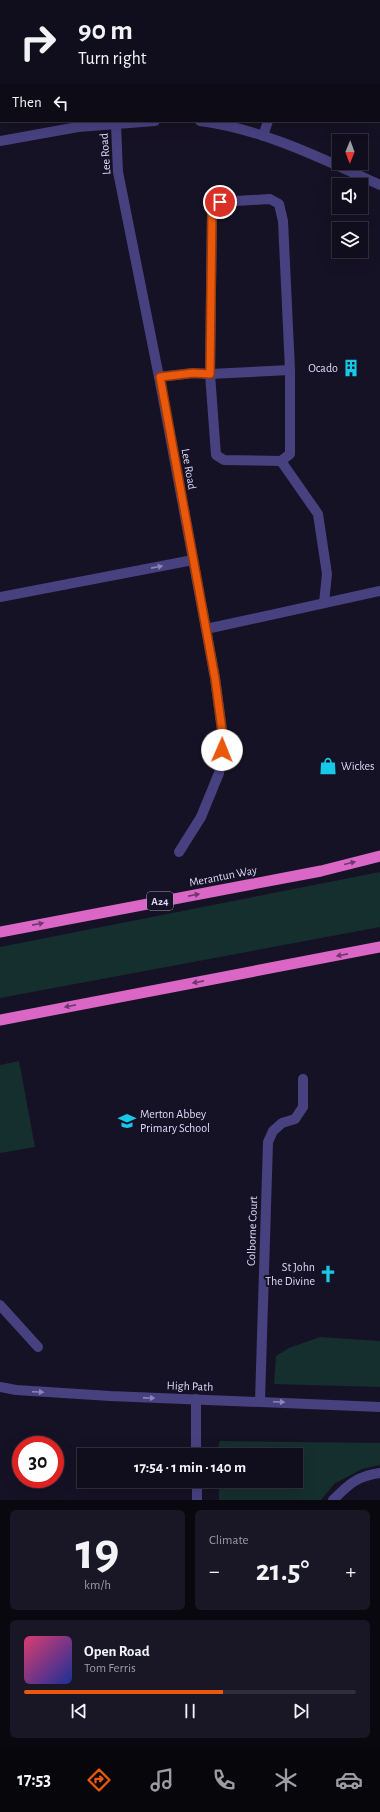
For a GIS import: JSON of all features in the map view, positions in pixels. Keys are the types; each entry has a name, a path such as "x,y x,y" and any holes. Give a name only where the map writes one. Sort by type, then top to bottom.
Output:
{"highway":[{"name":"Merantun Way","path":"0,932 321,871 380,856"},
{"path":"0,1020 380,947"}],"street":[{"path":"0,141 78,127 136,122"},
{"path":"207,122 220,124 263,136 380,186"},
{"path":"263,136 268,122"},
{"name":"Lee Road","path":"116,123 118,172 160,377 215,678 223,738 219,773 201,817 179,852"},
{"path":"270,199 279,204 283,221 290,370 290,454 281,461 224,460 216,455 210,374 212,210 220,202 270,199"},
{"path":"160,377 193,373 210,374 290,370"},
{"path":"281,461 318,514 327,574 324,603"},
{"path":"0,597 193,560"},
{"path":"206,629 380,590"},
{"name":"Colborne Court","path":"260,1401 268,1142 272,1131 282,1123 295,1119 303,1108 303,1079"},
{"path":"0,1305 38,1347"},
{"name":"High Path","path":"0,1387 24,1391 380,1407"},
{"path":"196,1399 196,1448"},
{"path":"334,1500 350,1483 371,1474 380,1473"},
{"path":"197,1488 197,1500"}],"green space":[{"path":"380,872 380,927 0,998 0,947"},
{"path":"19,1061 35,1147 0,1153 0,1065"},
{"path":"320,1337 380,1341 380,1387 274,1384 276,1356 289,1348"},
{"path":"220,1441 380,1443 380,1465 362,1469 334,1484 321,1500 219,1500 219,1488 303,1488 303,1448 218,1448"}],"place":[{"name":"Ocado","path":"351,368"},
{"name":"Wickes","path":"328,766"},
{"name":"Merton Abbey Primary School","path":"127,1121"},
{"name":"St John The Divine","path":"328,1274"}],"route":[{"path":"220,202 212,210 210,374 193,373 160,377 215,678 223,738 222,750"}]}
